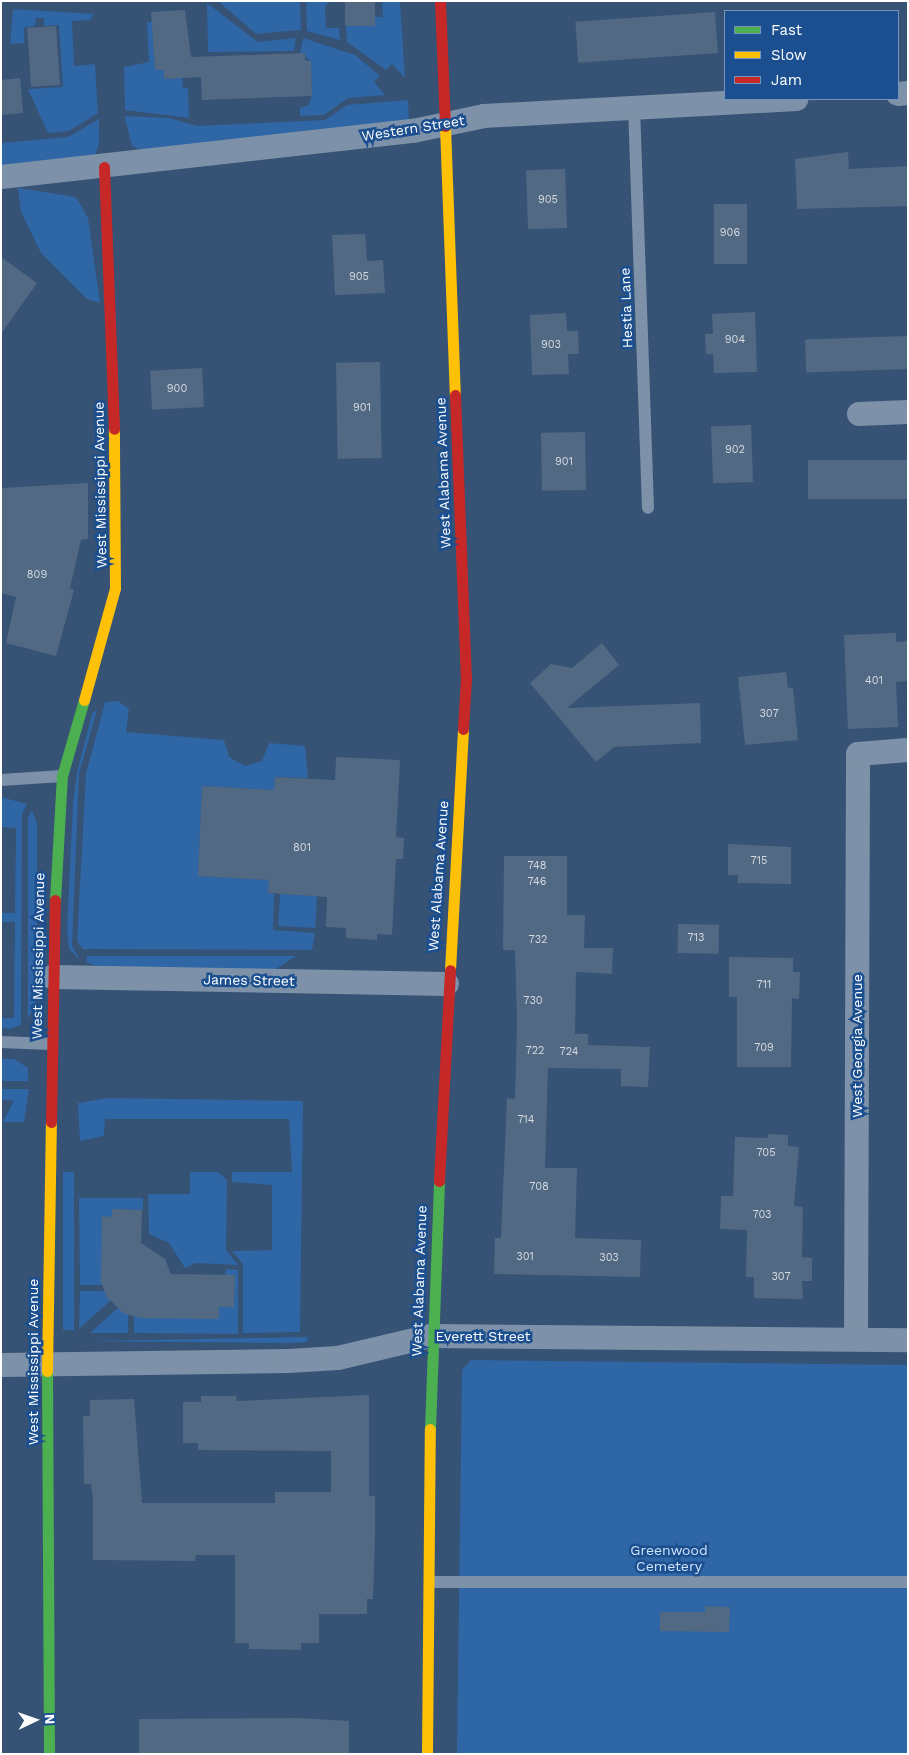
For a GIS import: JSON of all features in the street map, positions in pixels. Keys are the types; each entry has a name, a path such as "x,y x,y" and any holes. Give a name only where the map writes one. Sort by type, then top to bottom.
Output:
{"main road":[{"name":"West Alabama Avenue","path":"427,1754 431,1336 447,984 466,678 440,1"},
{"name":"West Mississippi Avenue","path":"49,1754 47,1364 52,977 62,776 115,588 118,518 104,168"}],"street":[{"name":"Western Street","path":"1,177 104,168 412,131 446,123 634,107 777,100"},
{"path":"858,414 908,412"},
{"name":"West Georgia Avenue","path":"856,1339 858,754 908,750"},
{"name":"James Street","path":"52,977 447,984"},
{"name":"Everett Street","path":"1,1364 338,1358 431,1336 908,1340"}],"lane":[{"name":"Hestia Lane","path":"634,107 648,508"},
{"path":"1,780 62,776"},
{"path":"1,1042 52,1044"},
{"path":"430,1582 908,1582"}],"green space":[{"path":"218,1 300,1 301,30 256,34"},
{"path":"306,1 331,1 325,6 326,28 339,28 340,40 307,31"},
{"path":"382,1 400,1 405,78 392,64 386,70 347,42 346,26 375,24 375,17 383,17"},
{"path":"207,3 258,42 296,38 294,51 208,52"},
{"path":"13,9 94,14 90,20 72,21 74,66 95,64 98,113 69,131 48,133 28,89 63,87 59,25 44,26 44,18 36,18 35,26 24,28 24,43 10,44"},
{"path":"147,22 152,22 155,70 164,70 164,79 182,78 183,88 188,88 189,118 125,110 124,67 149,62"},
{"path":"303,38 355,55 380,76 374,82 385,95 348,98 324,115 300,116 300,108 309,105 312,95 311,61 300,53"},
{"path":"408,100 409,121 142,150 132,146 125,116 169,118 197,126 325,120 347,105"},
{"path":"99,119 99,144 93,160 1,166 1,143 68,137"},
{"path":"18,188 76,197 88,218 100,303 87,299 41,253 21,212"},
{"path":"118,701 129,709 126,732 224,740 229,757 245,766 262,761 269,743 305,746 308,778 275,777 274,790 202,786 198,876 269,880 268,893 274,894 273,930 315,933 312,950 83,949 77,941 86,774 105,702"},
{"path":"97,710 79,774 72,946 80,960 69,949 67,930 73,803 77,773 92,714"},
{"path":"1,797 27,804 22,814 21,1025 10,1029 1,1028 1,1018 14,1018 15,922 1,922 1,913 15,913 16,828 1,827"},
{"path":"32,810 37,824 37,961 35,1004 28,1019 28,818"},
{"path":"280,894 317,896 315,928 278,926"},
{"path":"87,956 296,956 274,970 98,966 87,963"},
{"path":"1,1059 14,1059 28,1068 28,1081 1,1081"},
{"path":"1,1089 29,1089 24,1122 3,1122 14,1100 1,1100"},
{"path":"108,1098 303,1101 300,1332 243,1333 243,1264 232,1251 272,1250 272,1185 232,1182 232,1172 292,1172 289,1119 105,1119 104,1136 80,1141 78,1103"},
{"path":"63,1172 74,1172 74,1330 63,1330"},
{"path":"190,1172 218,1172 227,1180 226,1250 238,1265 195,1263 185,1268 169,1243 149,1234 148,1194 190,1194"},
{"path":"79,1198 143,1198 143,1210 112,1209 112,1217 102,1217 102,1285 80,1285"},
{"path":"226,1269 238,1270 238,1334 134,1333 134,1316 219,1319 219,1307 234,1307 235,1275 225,1275"},
{"path":"80,1291 105,1291 110,1301 79,1329"},
{"path":"118,1308 128,1314 128,1333 90,1333"},
{"path":"308,1337 307,1342 293,1343 80,1341"},
{"name":"Greenwood Cemetery","path":"471,1360 908,1365 908,1754 457,1754 462,1370"}],"building":[{"path":"345,1 375,1 375,26 345,26"},
{"path":"185,10 191,57 305,53 305,60 311,61 312,96 202,100 201,77 164,79 164,70 155,70 151,12"},
{"path":"715,12 718,53 578,63 575,22"},
{"path":"56,26 60,85 31,87 27,28"},
{"path":"20,78 23,113 1,115 1,80"},
{"path":"848,152 849,169 908,166 908,206 797,209 795,159"},
{"path":"565,169 567,228 528,229 526,170"},
{"path":"714,204 747,204 747,264 714,264"},
{"path":"365,234 367,261 383,260 385,293 335,295 332,235"},
{"path":"1,257 37,283 1,334"},
{"path":"755,312 757,372 714,373 713,354 706,354 705,334 713,334 712,314"},
{"path":"566,313 567,331 578,331 579,354 568,354 569,374 532,375 530,315"},
{"path":"907,336 908,369 806,373 805,340"},
{"path":"380,362 382,458 338,459 336,363"},
{"path":"202,368 204,407 152,410 150,371"},
{"path":"751,425 753,482 713,483 711,426"},
{"path":"585,432 586,490 542,491 541,433"},
{"path":"808,460 908,460 908,499 808,499"},
{"path":"88,483 88,539 81,540 70,588 74,590 56,656 6,643 16,597 1,593 1,488"},
{"path":"896,633 896,642 908,641 908,681 896,682 898,727 848,729 844,635"},
{"path":"602,643 619,665 567,708 700,703 701,743 614,747 596,762 530,683 551,664 572,668"},
{"path":"786,672 788,688 793,688 798,740 745,745 738,677"},
{"path":"336,757 400,760 396,837 404,838 403,859 396,859 392,935 377,934 377,940 346,938 346,928 326,927 327,897 268,893 269,880 198,876 202,786 274,790 275,777 335,780"},
{"path":"728,844 791,847 791,884 738,883 738,875 728,875"},
{"path":"504,856 567,856 567,915 585,915 584,948 613,948 612,974 576,972 575,1034 588,1034 588,1045 650,1047 648,1087 621,1086 621,1069 548,1068 545,1168 577,1168 575,1238 641,1240 640,1277 494,1274 495,1238 501,1238 507,1098 515,1099 517,1022 515,950 503,950"},
{"path":"678,924 719,925 718,954 677,953"},
{"path":"729,957 793,958 793,972 800,972 799,999 792,998 791,1067 737,1067 737,997 729,997"},
{"path":"768,1134 788,1135 788,1146 799,1147 794,1206 803,1207 802,1257 812,1258 812,1281 802,1281 803,1299 754,1298 754,1277 746,1277 747,1230 720,1229 721,1196 733,1196 735,1137 768,1138"},
{"path":"112,1209 142,1210 141,1243 165,1259 171,1274 235,1275 234,1307 219,1307 219,1319 140,1318 123,1313 107,1297 101,1282 102,1216 112,1217"},
{"path":"369,1395 369,1496 375,1496 373,1599 367,1599 367,1614 319,1614 319,1643 301,1643 301,1650 249,1649 249,1643 235,1643 235,1555 196,1555 195,1561 93,1560 93,1500 91,1484 84,1484 83,1416 90,1416 90,1400 134,1399 142,1503 275,1503 275,1492 331,1492 331,1451 198,1450 198,1443 183,1443 183,1402 201,1402 201,1396 236,1396 237,1401"},
{"path":"705,1606 730,1607 729,1632 660,1631 660,1612 705,1612"},
{"path":"298,1718 349,1721 349,1754 139,1754 139,1719"}],"traffic: fast":[{"path":"55,900 62,776 84,700"},
{"path":"430,1429 439,1181"},
{"path":"47,1371 49,1754"}],"traffic: slow":[{"path":"445,126 455,395"},
{"path":"84,700 115,588 114,429"},
{"path":"450,970 463,729"},
{"path":"47,1371 51,1122"},
{"path":"427,1754 430,1429"}],"traffic: jam":[{"path":"440,1 445,126"},
{"path":"104,167 114,429"},
{"path":"455,395 466,678 463,729"},
{"path":"51,1122 55,900"},
{"path":"439,1181 450,970"}]}
